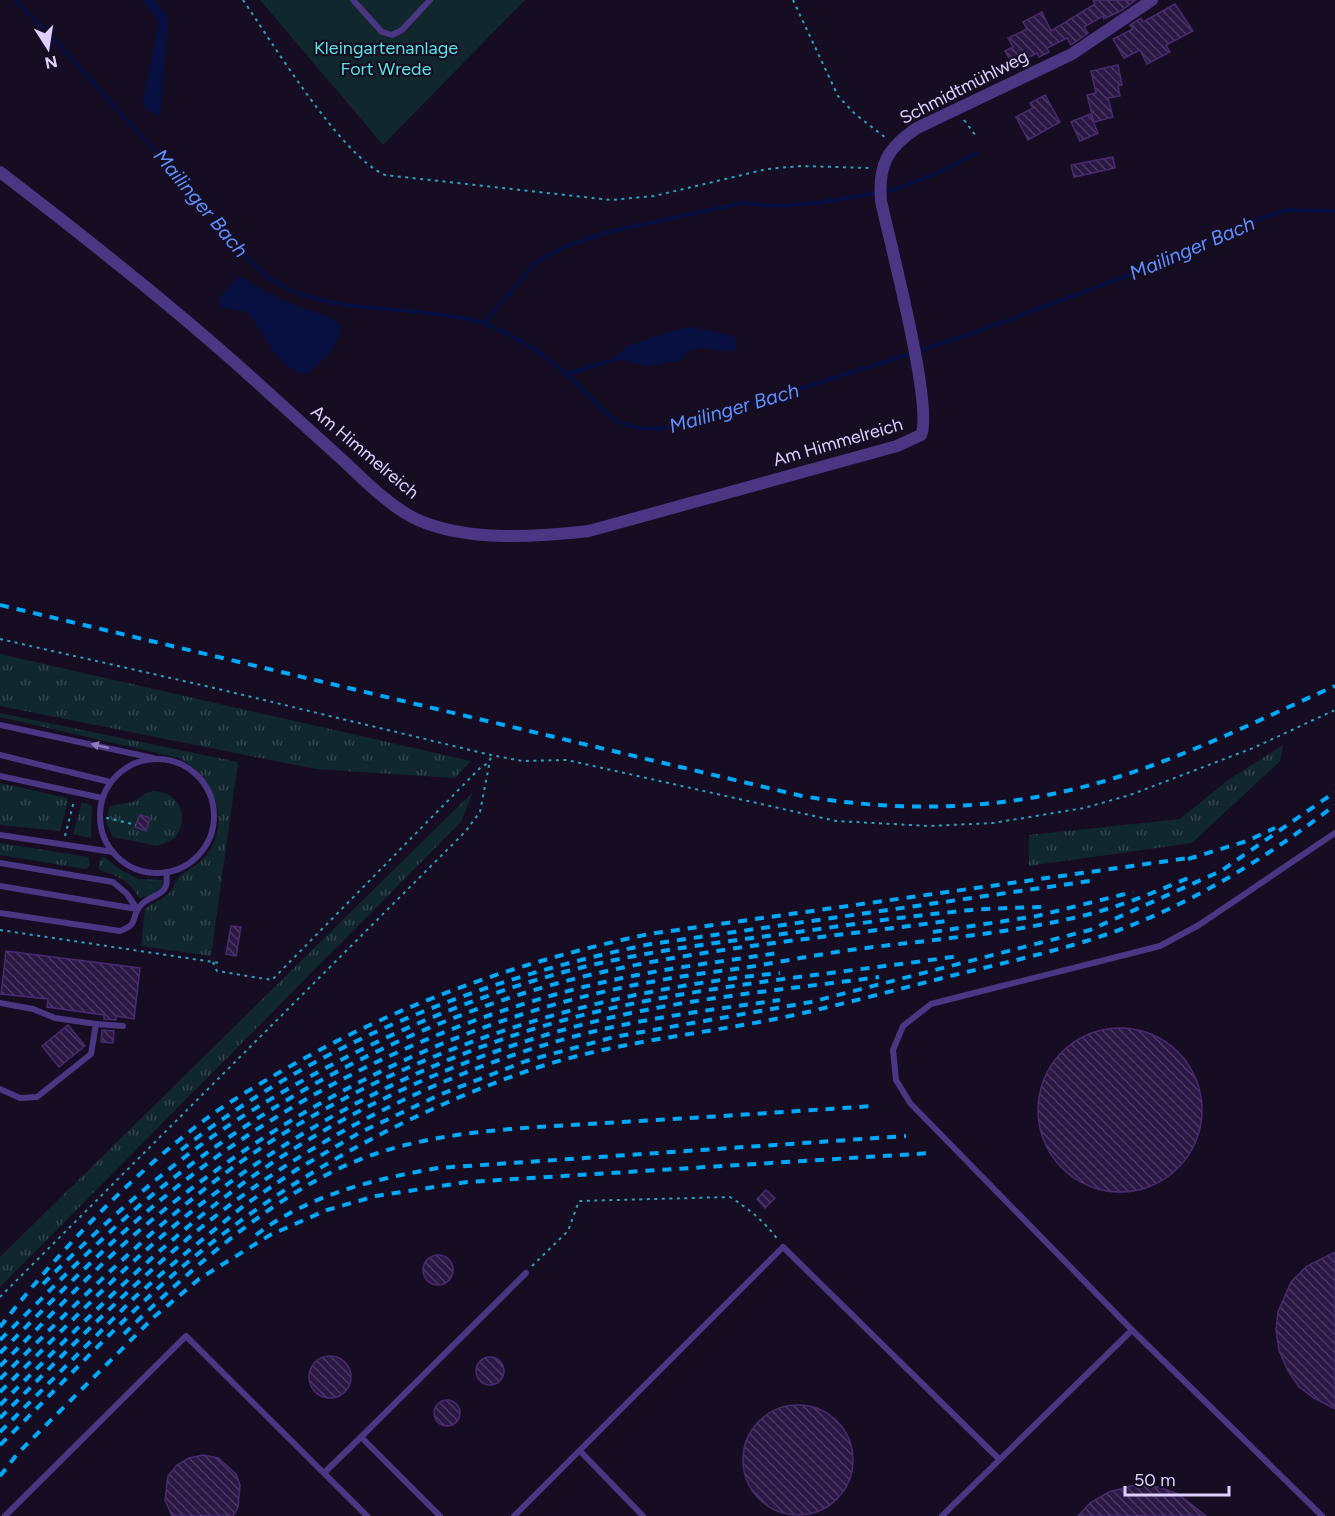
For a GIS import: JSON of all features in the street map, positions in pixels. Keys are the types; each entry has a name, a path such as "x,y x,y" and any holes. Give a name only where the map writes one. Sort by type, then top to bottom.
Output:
{"street":[{"name":"Schmidtmühlweg","path":"921,435 925,419 916,359 881,201 879,182 882,168 895,146 917,128 1072,54 1152,0"},
{"name":"Am Himmelreich","path":"0,172 102,251 248,374 389,501 418,520 460,531 502,536 545,536 589,531 897,446 921,435"}],"lane":[{"path":"353,0 382,32 392,35 402,30 430,0"},
{"path":"0,725 174,762 196,776 211,798 214,816 210,835 200,853 185,865 166,872 147,872 128,865 113,852 103,835 99,816 102,798 110,782 123,770 139,762 157,759"},
{"path":"0,755 110,782"},
{"path":"0,776 102,798"},
{"path":"1322,1516 1132,1330 910,1102 896,1080 893,1050 903,1026 931,1004 1160,946 1199,925 1335,833"},
{"path":"0,835 113,852"},
{"path":"0,863 113,882 137,909"},
{"path":"0,886 137,909 164,891 168,882 166,872"},
{"path":"0,913 120,931 130,927 135,920 137,909"},
{"path":"0,1003 28,1007 55,1018 123,1026"},
{"path":"0,1089 26,1099 46,1092 91,1054 96,1024"},
{"path":"514,1516 783,1247 999,1460"},
{"path":"325,1472 526,1273"},
{"path":"942,1516 1132,1330"},
{"path":"5,1516 186,1335 367,1516"},
{"path":"361,1437 440,1516"},
{"path":"580,1451 643,1516"}],"path":[{"path":"243,0 302,87 354,151 372,169 385,175 611,200 654,196 767,169 801,166 882,168"},
{"path":"793,0 838,96 855,114 895,146"},
{"path":"956,108 976,136"},
{"path":"0,639 491,755 522,761 567,759 836,821 929,826 993,823 1084,808 1130,795 1253,748 1335,710"},
{"path":"0,1297 465,832 480,812 491,755"},
{"path":"213,962 217,970 272,980 481,767 490,762"},
{"path":"63,845 77,793"},
{"path":"99,816 136,825"},
{"path":"0,930 220,963"},
{"path":"526,1273 568,1231 579,1201 730,1197 767,1225 783,1247"}],"green space":[{"name":"Kleingartenanlage Fort Wrede","path":"260,0 525,0 383,145"},
{"path":"0,654 471,761 455,778 316,769 0,706"},
{"path":"0,713 238,762 211,956 141,946 145,909 170,892 181,875 200,862 216,838 219,825 215,799 200,776 179,758 0,717"},
{"path":"1283,745 1280,761 1192,843 1029,866 1029,835 1180,819 1228,780"},
{"path":"0,783 67,798 68,802 60,831 0,825"},
{"path":"154,791 171,796 180,807 182,822 175,838 158,846 113,837 106,822 110,806 133,802 146,793"},
{"path":"473,792 461,822 0,1287 0,1257"},
{"path":"82,802 92,806 91,838 73,834"},
{"path":"0,843 89,857 90,866 85,869 0,855"},
{"path":"104,857 119,869 138,879 162,880 163,886 152,895 139,898 127,882 99,870 99,861"}],"shaded area":[{"path":"142,0 154,0 168,16 160,116 148,111 143,100 159,23"},
{"path":"237,276 282,300 339,323 338,338 324,359 305,375 295,371 278,358 247,312 219,307 219,298"},
{"path":"691,327 733,336 737,346 733,352 701,348 690,350 679,361 646,366 621,360 608,363 627,346 670,331"}],"building":[{"path":"1093,0 1136,0 1122,10 1104,19 1103,16 1084,27 1088,33 1071,45 1067,38 1047,48 1049,52 1039,57 1037,53 1013,65 1005,51 1013,47 1008,38 1027,29 1023,22 1042,12 1051,31 1095,4"},
{"path":"1175,4 1193,31 1166,45 1170,52 1147,64 1140,50 1124,58 1113,39 1133,29 1130,25 1141,18 1143,22"},
{"path":"1118,65 1122,85 1118,86 1120,96 1108,98 1113,117 1094,122 1087,95 1096,93 1091,71"},
{"path":"1045,95 1060,122 1028,140 1016,117 1033,108 1030,103"},
{"path":"1090,114 1098,133 1080,141 1071,122"},
{"path":"1113,157 1115,168 1074,177 1071,165"},
{"path":"140,815 150,818 146,831 135,827"},
{"path":"231,926 241,927 236,956 226,954"},
{"path":"6,951 140,968 134,1019 116,1016 116,1020 104,1019 104,1015 47,1007 48,999 1,994"},
{"path":"68,1025 85,1046 59,1067 42,1046"},
{"path":"1120,1028 1151,1035 1178,1052 1195,1079 1202,1110 1195,1141 1178,1168 1151,1185 1120,1192 1089,1185 1062,1168 1045,1141 1038,1110 1045,1079 1062,1052 1089,1035"},
{"path":"102,1030 114,1031 113,1043 101,1042"},
{"path":"766,1190 775,1198 765,1208 757,1199"},
{"path":"1335,1252 1335,1409 1299,1387 1288,1371 1279,1350 1276,1330 1278,1312 1291,1282 1307,1266"},
{"path":"438,1255 444,1256 452,1264 452,1276 444,1284 438,1285 432,1284 424,1276 423,1270 424,1264 432,1256"},
{"path":"330,1356 345,1362 351,1377 345,1392 330,1398 315,1392 309,1377 315,1362"},
{"path":"490,1357 500,1361 504,1371 500,1381 490,1385 480,1381 476,1371 480,1361"},
{"path":"447,1400 456,1404 460,1413 456,1422 447,1426 438,1422 434,1413 438,1404"},
{"path":"798,1405 819,1409 837,1421 849,1439 853,1460 849,1481 837,1499 819,1511 798,1515 777,1511 759,1499 747,1481 743,1460 747,1439 759,1421 777,1409"},
{"path":"203,1455 218,1458 236,1474 240,1485 238,1507 233,1516 172,1516 165,1500 168,1476 177,1465 189,1458"},
{"path":"1135,1485 1159,1487 1178,1494 1206,1516 1078,1516 1090,1503 1109,1492"}],"waterway":[{"name":"Mailinger Bach","path":"14,0 191,187 237,246 269,278 302,295 323,301 433,313 482,322 548,359 616,420 643,429 685,425 962,337 1167,261 1244,224 1287,210 1335,211"},
{"path":"484,323 536,262 563,247 612,231 742,203 777,206 817,203 893,190 939,172 976,153"},
{"path":"566,374 608,361"}],"railway":[{"path":"0,605 802,796 883,805 963,806 1042,796 1082,787 1175,757 1335,686"},
{"path":"0,1432 135,1297 181,1257 246,1204 296,1170 359,1133 439,1095 526,1061 614,1037 811,1002 1090,930 1221,871 1335,792"},
{"path":"0,1445 140,1305 227,1231 321,1167 421,1114 527,1071 586,1054 808,1012 1096,938 1148,918 1232,876 1335,805"},
{"path":"1188,859 1247,841 1275,828"},
{"path":"0,1327 43,1274 89,1224 138,1176 200,1124 280,1072 368,1026 413,1006 505,972 600,945 649,934 1196,857"},
{"path":"0,1366 113,1254 153,1219 209,1176 267,1136 327,1100 389,1067 453,1039 519,1015 587,996 656,981 840,951 974,935 1055,922 1123,904 1188,878"},
{"path":"181,1150 233,1112 288,1077 345,1047 404,1020 525,975 651,944 1097,880"},
{"path":"933,932 1037,916 1133,892"},
{"path":"43,1284 144,1190 227,1127 336,1062 420,1022 463,1005 507,989 596,964 671,950 933,914 1045,907"},
{"path":"0,1340 121,1222 189,1166 242,1128 298,1094 355,1062 413,1035 474,1010 598,973 728,949 947,921"},
{"path":"0,1353 106,1248 193,1174 245,1137 357,1072 416,1044 476,1020 538,1000 644,974 778,953"},
{"path":"0,1392 119,1275 210,1197 315,1127 370,1096 428,1069 487,1045 547,1025 608,1009 739,985 959,956"},
{"path":"0,1379 109,1273 194,1197 286,1132 351,1095 418,1063 488,1036 560,1014 632,996 706,982 780,973"},
{"path":"0,1405 114,1293 172,1240 234,1190 276,1160 320,1133 413,1085 510,1046 609,1018 710,999 879,977"},
{"path":"0,1418 116,1302 209,1221 283,1167 372,1116 467,1072 564,1039 654,1019 780,1000"},
{"path":"124,1334 208,1257 272,1208 305,1186 339,1169 400,1146 458,1135 547,1126 873,1106"},
{"path":"256,1235 297,1209 320,1199 366,1183 438,1168 906,1136"},
{"path":"0,1476 18,1453 154,1317 199,1279 270,1235 327,1210 376,1196 467,1182 931,1153"}]}
